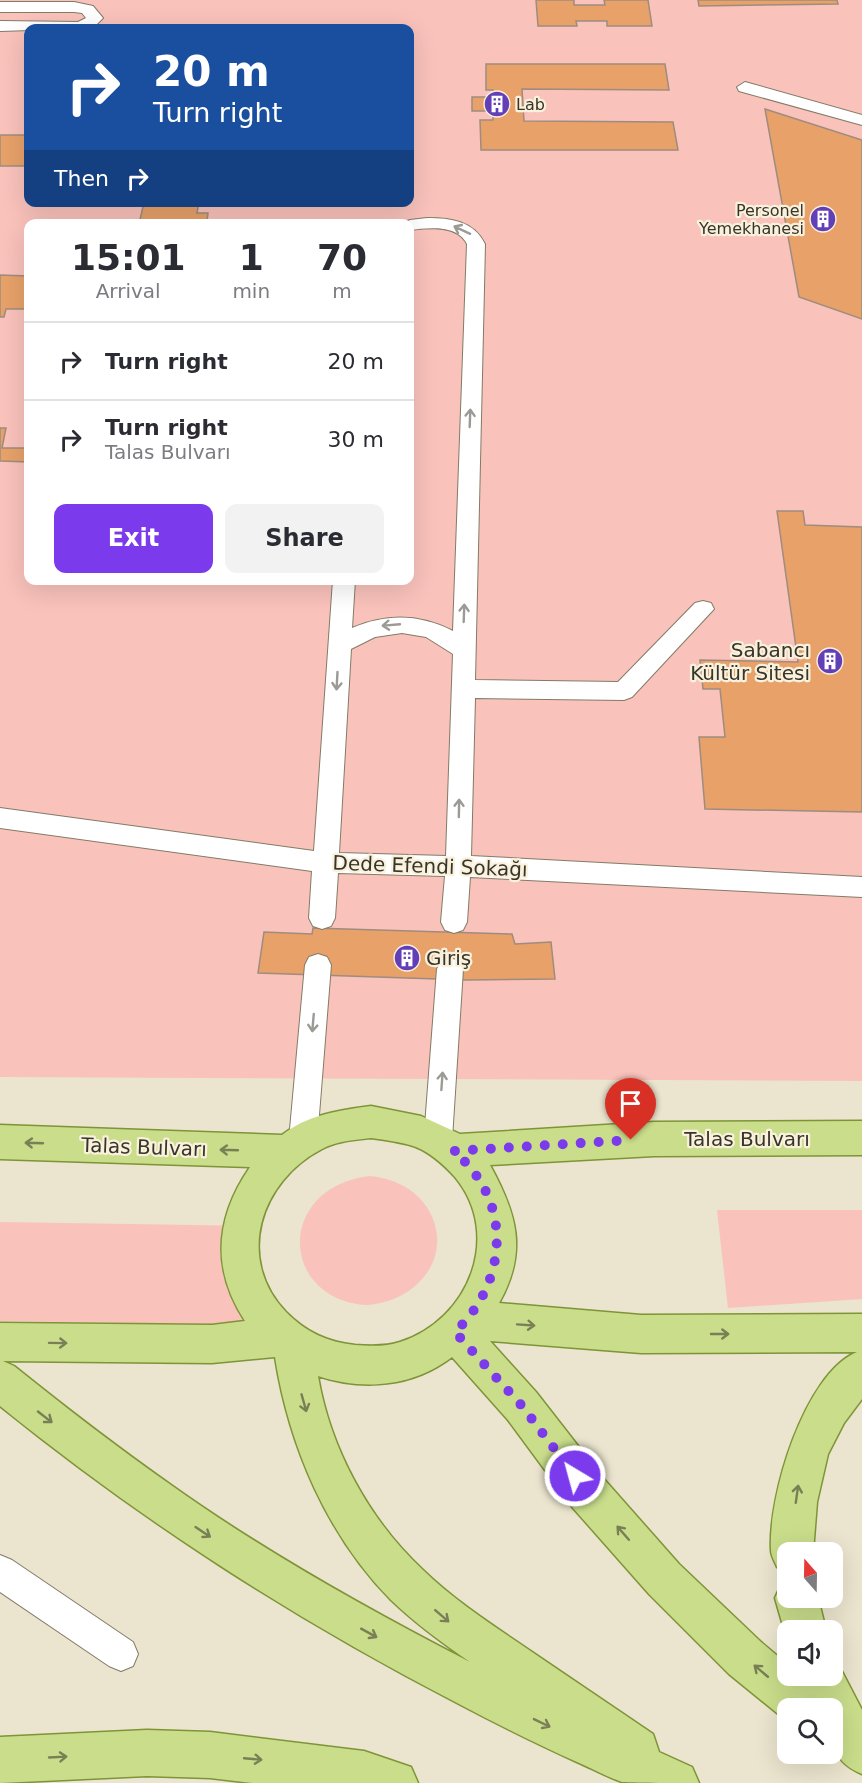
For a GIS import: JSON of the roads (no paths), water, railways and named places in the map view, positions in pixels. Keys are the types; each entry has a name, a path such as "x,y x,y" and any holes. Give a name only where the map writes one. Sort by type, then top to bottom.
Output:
{"main road":[{"path":"371,1122 406,1127 445,1145 465,1161 485,1188 496,1221 497,1255 491,1278 487,1289 461,1326 439,1345 404,1361 365,1366 328,1361 288,1341 266,1321 247,1290 239,1256 241,1222 254,1190 275,1161 295,1146 336,1127 371,1122"},
{"name":"Talas Bulvarı","path":"445,1145 654,1139 862,1138"},
{"name":"Talas Bulvarı","path":"0,1142 295,1146"},
{"path":"461,1326 641,1334 862,1333"},
{"path":"461,1326 588,1493 664,1579 745,1658 793,1698"},
{"path":"0,1342 212,1344 288,1341"},
{"path":"288,1341 313,1433 337,1490 368,1539 406,1584 452,1624 686,1783"},
{"path":"792,1542 792,1526 799,1483 812,1443 830,1407 862,1370"},
{"path":"0,1380 134,1485 236,1554 342,1619 466,1686 577,1740 676,1783"},
{"path":"825,1686 836,1710 862,1752"},
{"path":"843,1739 862,1752"},
{"path":"0,1760 147,1753 210,1755 364,1774 395,1783"}],"lane":[{"path":"0,7 87,9 95,18 89,24"},
{"path":"20,7 33,10 39,17 34,24"},
{"path":"0,26 24,26"},
{"path":"745,87 862,120"},
{"path":"414,225 433,224 462,228 475,238 476,244 458,866 454,922"},
{"path":"322,918 344,585"},
{"path":"462,689 624,691 703,609"},
{"path":"339,646 367,629 401,624 437,631 452,639 463,650"},
{"name":"Dede Efendi Sokağı","path":"0,818 326,863 458,866 862,886"},
{"path":"295,1146 318,965"},
{"path":"445,1145 450,969"},
{"path":"0,1572 121,1654"}],"place":[{"name":"Lab","path":"497,104"},
{"name":"Personel Yemekhanesi","path":"823,219"},
{"name":"Sabancı Kültür Sitesi","path":"830,661"},
{"name":"Giriş","path":"407,958"}]}
